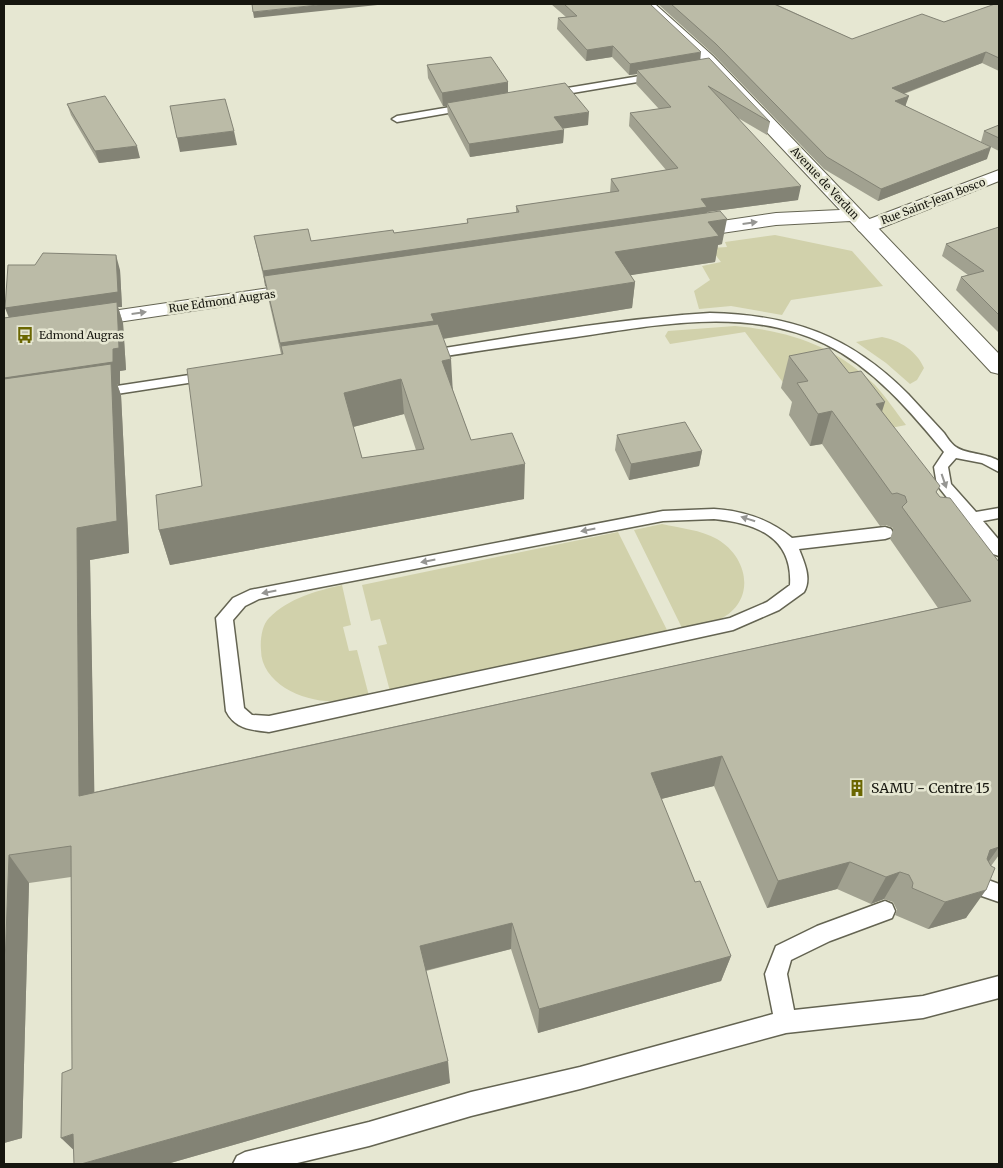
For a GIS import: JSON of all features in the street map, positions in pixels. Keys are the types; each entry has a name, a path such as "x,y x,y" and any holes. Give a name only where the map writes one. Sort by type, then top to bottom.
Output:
{"main road":[{"name":"Avenue de Verdun","path":"647,4 861,221 999,367"},
{"name":"Rue Saint-Jean Bosco","path":"861,221 999,174"},
{"path":"669,235 776,219 861,221"},
{"name":"Rue Edmond Augras","path":"62,324 326,285"}],"lane":[{"path":"541,95 666,74"},
{"path":"397,118 474,106"},
{"path":"418,356 484,345 682,320 733,316 773,321 795,327 829,341 857,357 906,398 952,452 986,460 999,467"},
{"path":"82,396 219,375"},
{"path":"952,452 941,467 944,485 999,550"},
{"path":"789,544 798,570 798,588 773,606 733,624 269,724 248,722 235,711 224,618 239,602 256,594 663,516 717,512 750,519 775,531 789,544 885,533"},
{"path":"946,522 999,513"},
{"path":"980,886 999,893"},
{"path":"786,1022 776,974 784,953 824,933 885,911"},
{"path":"246,1164 369,1134 471,1104 580,1078 786,1022 923,1007 999,987"}],"green space":[{"path":"775,235 852,251 883,286 791,300 782,315 731,306 699,309 694,291 710,280 702,266 721,262 710,248 727,247 725,242"},
{"path":"735,326 755,328 793,337 811,343 844,360 875,385 906,425 876,431 785,385 745,332 670,344 665,336 668,331"},
{"path":"882,337 907,347 917,356 924,368 917,380 910,384 886,363 856,342"},
{"path":"662,524 711,536 728,548 737,558 742,570 743,593 738,604 729,614 716,621 682,628 634,530"},
{"path":"618,532 668,632 391,695 378,646 387,644 380,619 371,621 362,585"},
{"path":"342,585 351,625 343,627 349,651 357,650 369,696 342,701 326,701 313,699 288,690 277,682 263,662 261,637 267,621 277,611 294,600"}],"building":[{"path":"252,4 327,4 253,12"},
{"path":"564,4 650,4 701,52 630,64 613,46 587,50 558,18 577,16"},
{"path":"671,4 774,4 852,39 922,14 944,22 999,4 999,58 986,52 892,88 909,96 895,101 991,147 881,189 827,157 716,44"},
{"path":"491,57 508,82 442,93 427,65"},
{"path":"709,58 770,122 708,86 801,186 701,199 707,207 263,271 254,236 308,229 311,241 393,230 394,233 468,223 467,219 519,212 516,206 619,191 611,179 678,168 630,113 671,107 637,70"},
{"path":"565,83 589,112 554,117 564,130 469,144 447,103"},
{"path":"105,96 137,146 95,151 67,104"},
{"path":"225,99 234,131 177,138 170,106"},
{"path":"999,125 999,138 984,131"},
{"path":"720,211 727,219 708,222 719,236 615,252 635,282 431,314 434,321 280,343 264,276"},
{"path":"999,227 999,315 961,277 984,271 946,244"},
{"path":"43,253 116,255 118,292 5,308 8,265 35,265"},
{"path":"117,302 119,348 113,349 113,362 4,378 4,318"},
{"path":"438,324 451,359 442,361 471,440 512,433 525,464 159,530 156,495 202,486 187,369 283,354 281,346","holes":["401,379 424,449 362,458 344,393"]},
{"path":"829,348 849,373 861,371 885,402 876,404 940,486 936,492 940,497 950,498 999,562 999,847 990,850 987,859 991,866 995,868 986,890 945,902 912,888 913,883 909,875 900,872 886,877 850,862 778,881 722,756 651,773 695,882 700,881 731,956 539,1009 512,923 420,946 448,1061 81,1164 74,1164 73,1134 61,1138 62,1073 72,1069 71,846 9,855 4,991 4,379 111,364 117,521 77,528 79,796 971,601 902,507 907,502 905,496 897,493 892,494 832,411 818,414 797,383 808,381 789,356"},
{"path":"685,422 702,451 631,464 617,435"}],"place":[{"name":"Edmond Augras","path":"25,335"},
{"name":"SAMU - Centre 15","path":"857,788"}]}
